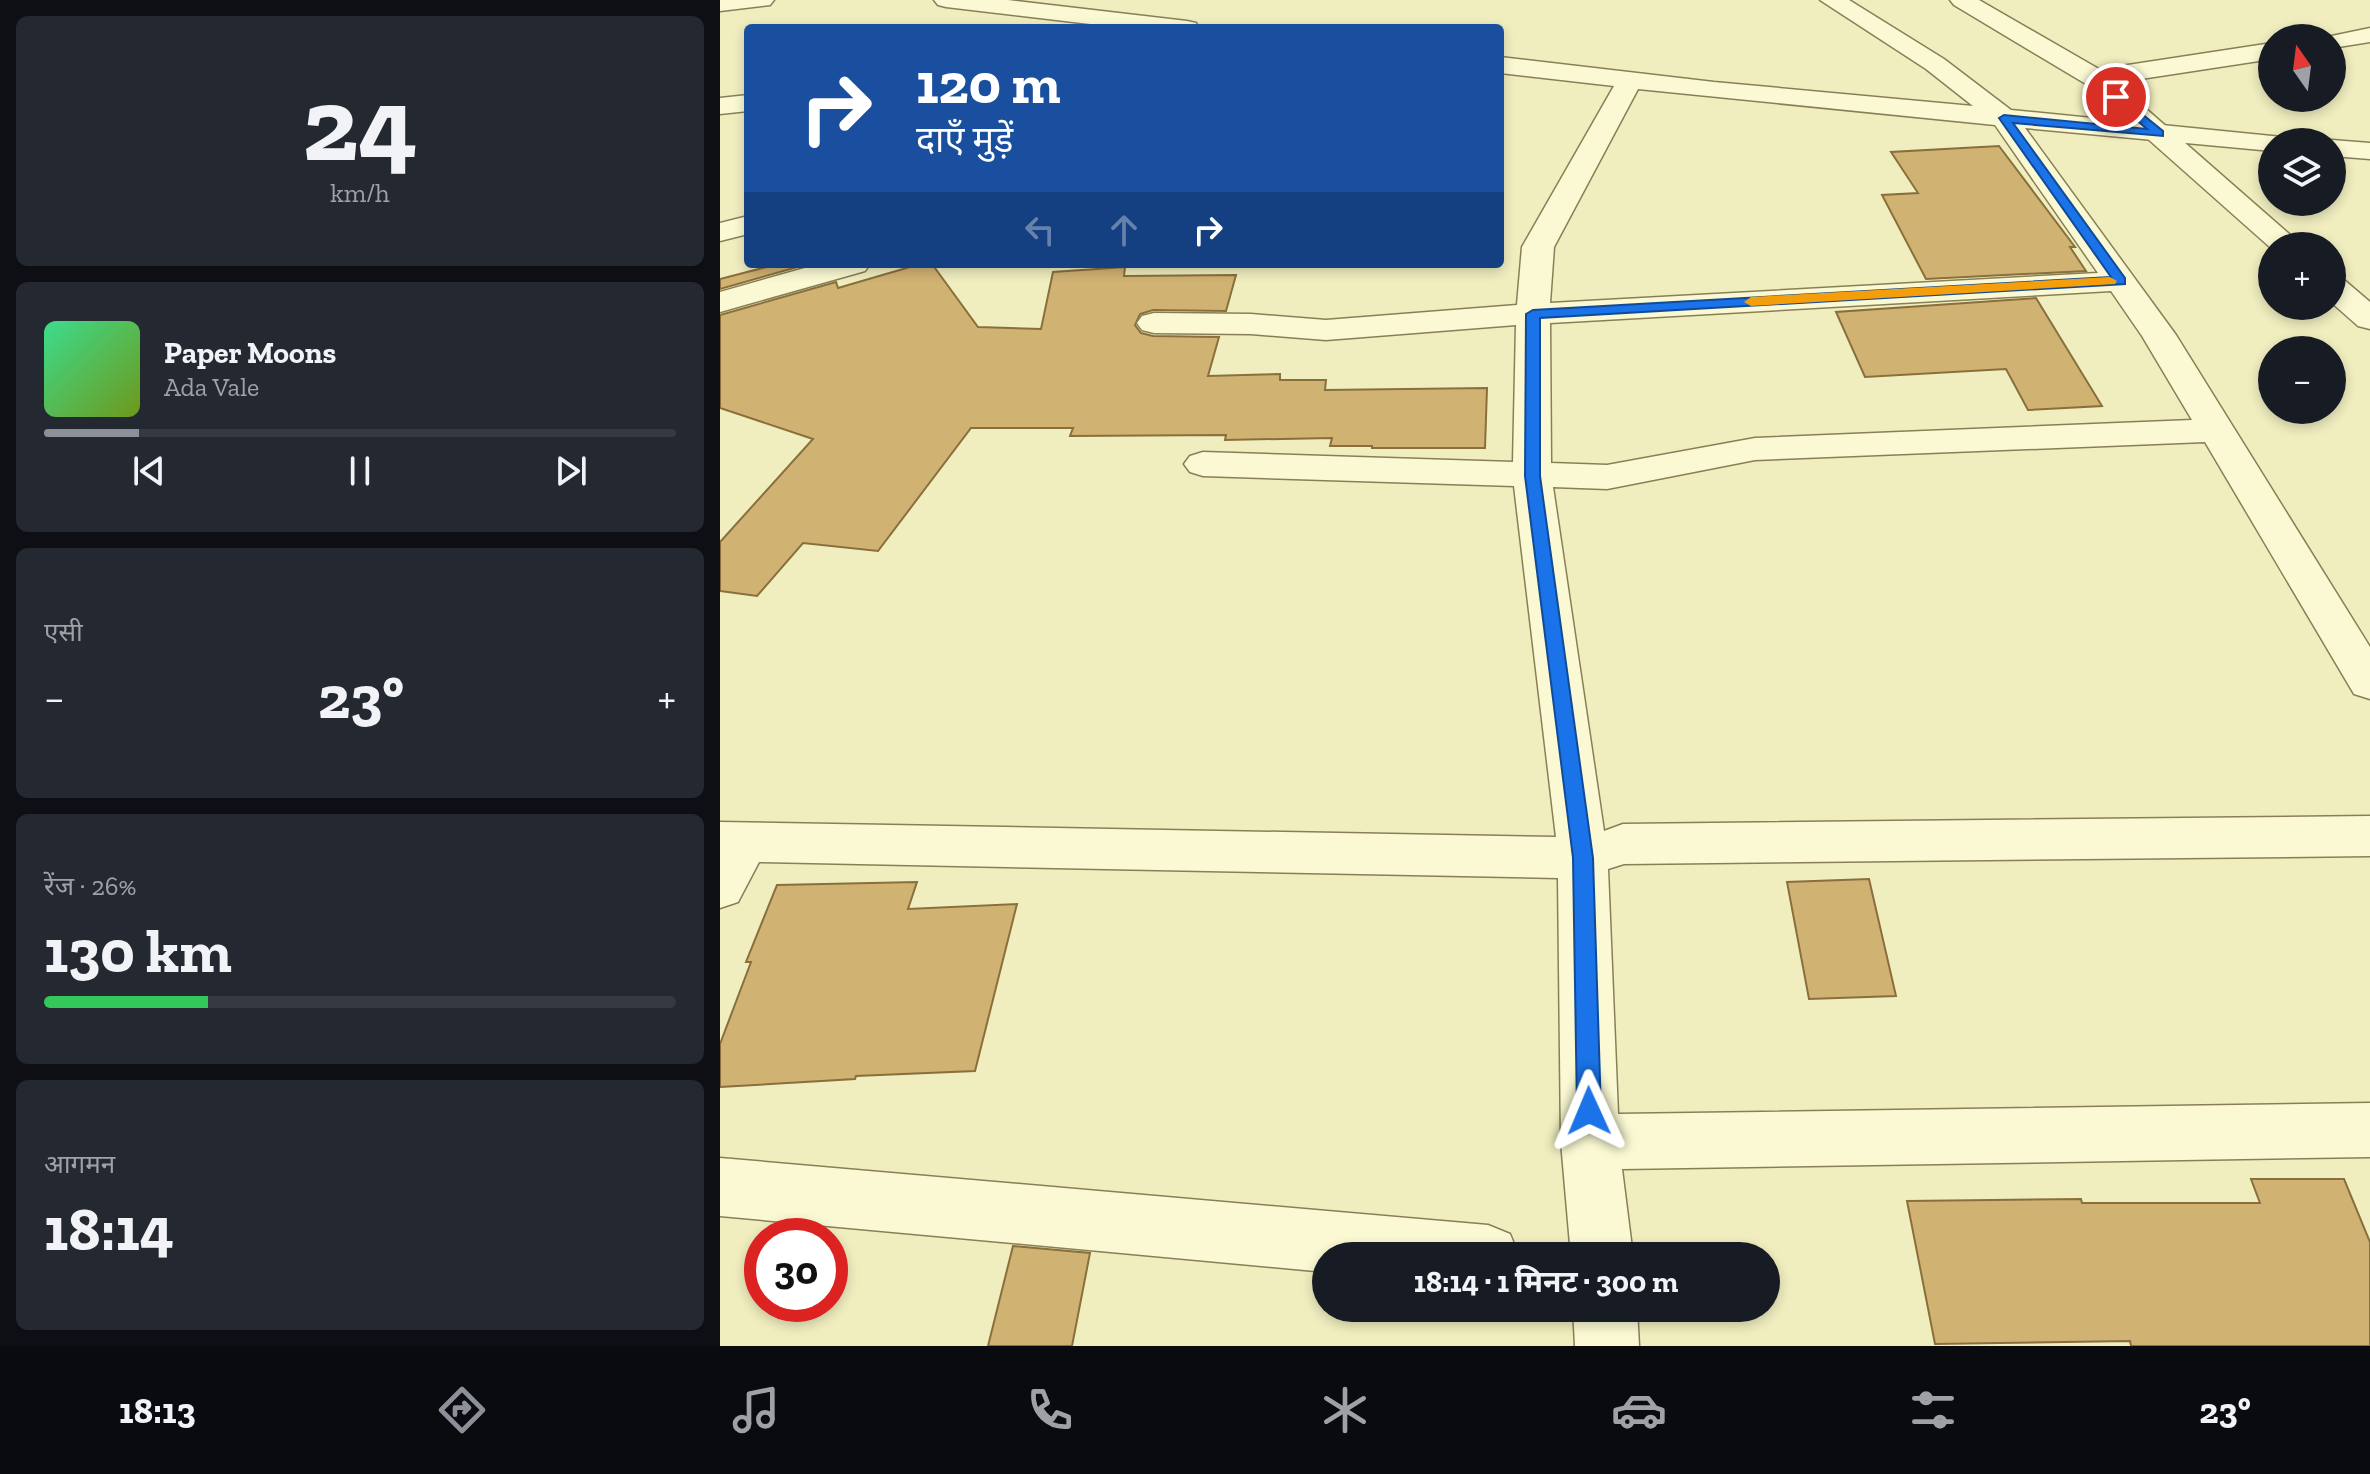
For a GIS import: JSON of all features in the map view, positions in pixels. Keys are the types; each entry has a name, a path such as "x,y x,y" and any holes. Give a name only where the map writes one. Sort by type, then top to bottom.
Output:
{"street":[{"path":"720,4 762,0"},
{"path":"946,0 1051,6 1162,24"},
{"path":"1832,0 1935,64 2004,118 2159,335 2370,683"},
{"path":"1962,0 2095,78 2271,232"},
{"path":"2346,39 2370,35"},
{"path":"2095,78 2258,53"},
{"path":"1504,65 2258,142"},
{"path":"1601,1242 1590,1142 1583,858 1532,476 1533,314 1538,247 1630,80"},
{"path":"720,106 744,103"},
{"path":"2346,149 2370,151"},
{"path":"720,232 744,226"},
{"path":"720,302 840,268"},
{"path":"1154,323 1251,324 1326,330 1533,314 2120,281"},
{"path":"2346,298 2370,319"},
{"path":"1203,464 1607,477 1755,449 2219,430"},
{"path":"720,887 732,842 1583,858 1623,844 2370,836"},
{"path":"1590,1142 2370,1130"},
{"path":"720,1187 1332,1242"},
{"path":"1606,1322 1607,1346"}],"building":[{"path":"1999,146 2075,247 2070,247 2086,271 1926,279 1882,195 1918,193 1891,152"},
{"path":"763,268 794,268 720,289 720,279"},
{"path":"906,268 935,268 978,327 1041,329 1053,272 1125,268 1124,276 1236,275 1226,311 1153,310 1140,314 1135,325 1141,333 1153,336 1219,337 1208,376 1280,374 1280,380 1326,380 1325,390 1487,388 1485,448 1372,448 1330,446 1332,438 1225,440 1226,435 1070,436 1073,428 971,428 878,551 803,543 757,596 720,591 720,542 813,439 720,408 720,315 836,282 838,288"},
{"path":"2036,298 2102,406 2028,410 2006,369 1865,377 1836,312"},
{"path":"1869,879 1896,996 1809,999 1787,882"},
{"path":"917,882 908,909 1017,904 975,1071 856,1076 855,1079 720,1087 720,1044 751,962 746,962 777,885"},
{"path":"2251,1179 2344,1179 2370,1242 2370,1346 2131,1346 2130,1341 1935,1344 1907,1201 2081,1199 2082,1203 2260,1203"},
{"path":"1013,1246 1090,1253 1072,1346 988,1346"}],"slow traffic":[{"path":"1751,302 2110,281"}],"route":[{"path":"1589,1111 1583,858 1532,476 1533,314 2120,281 2004,118 2159,133 2116,97"}]}
